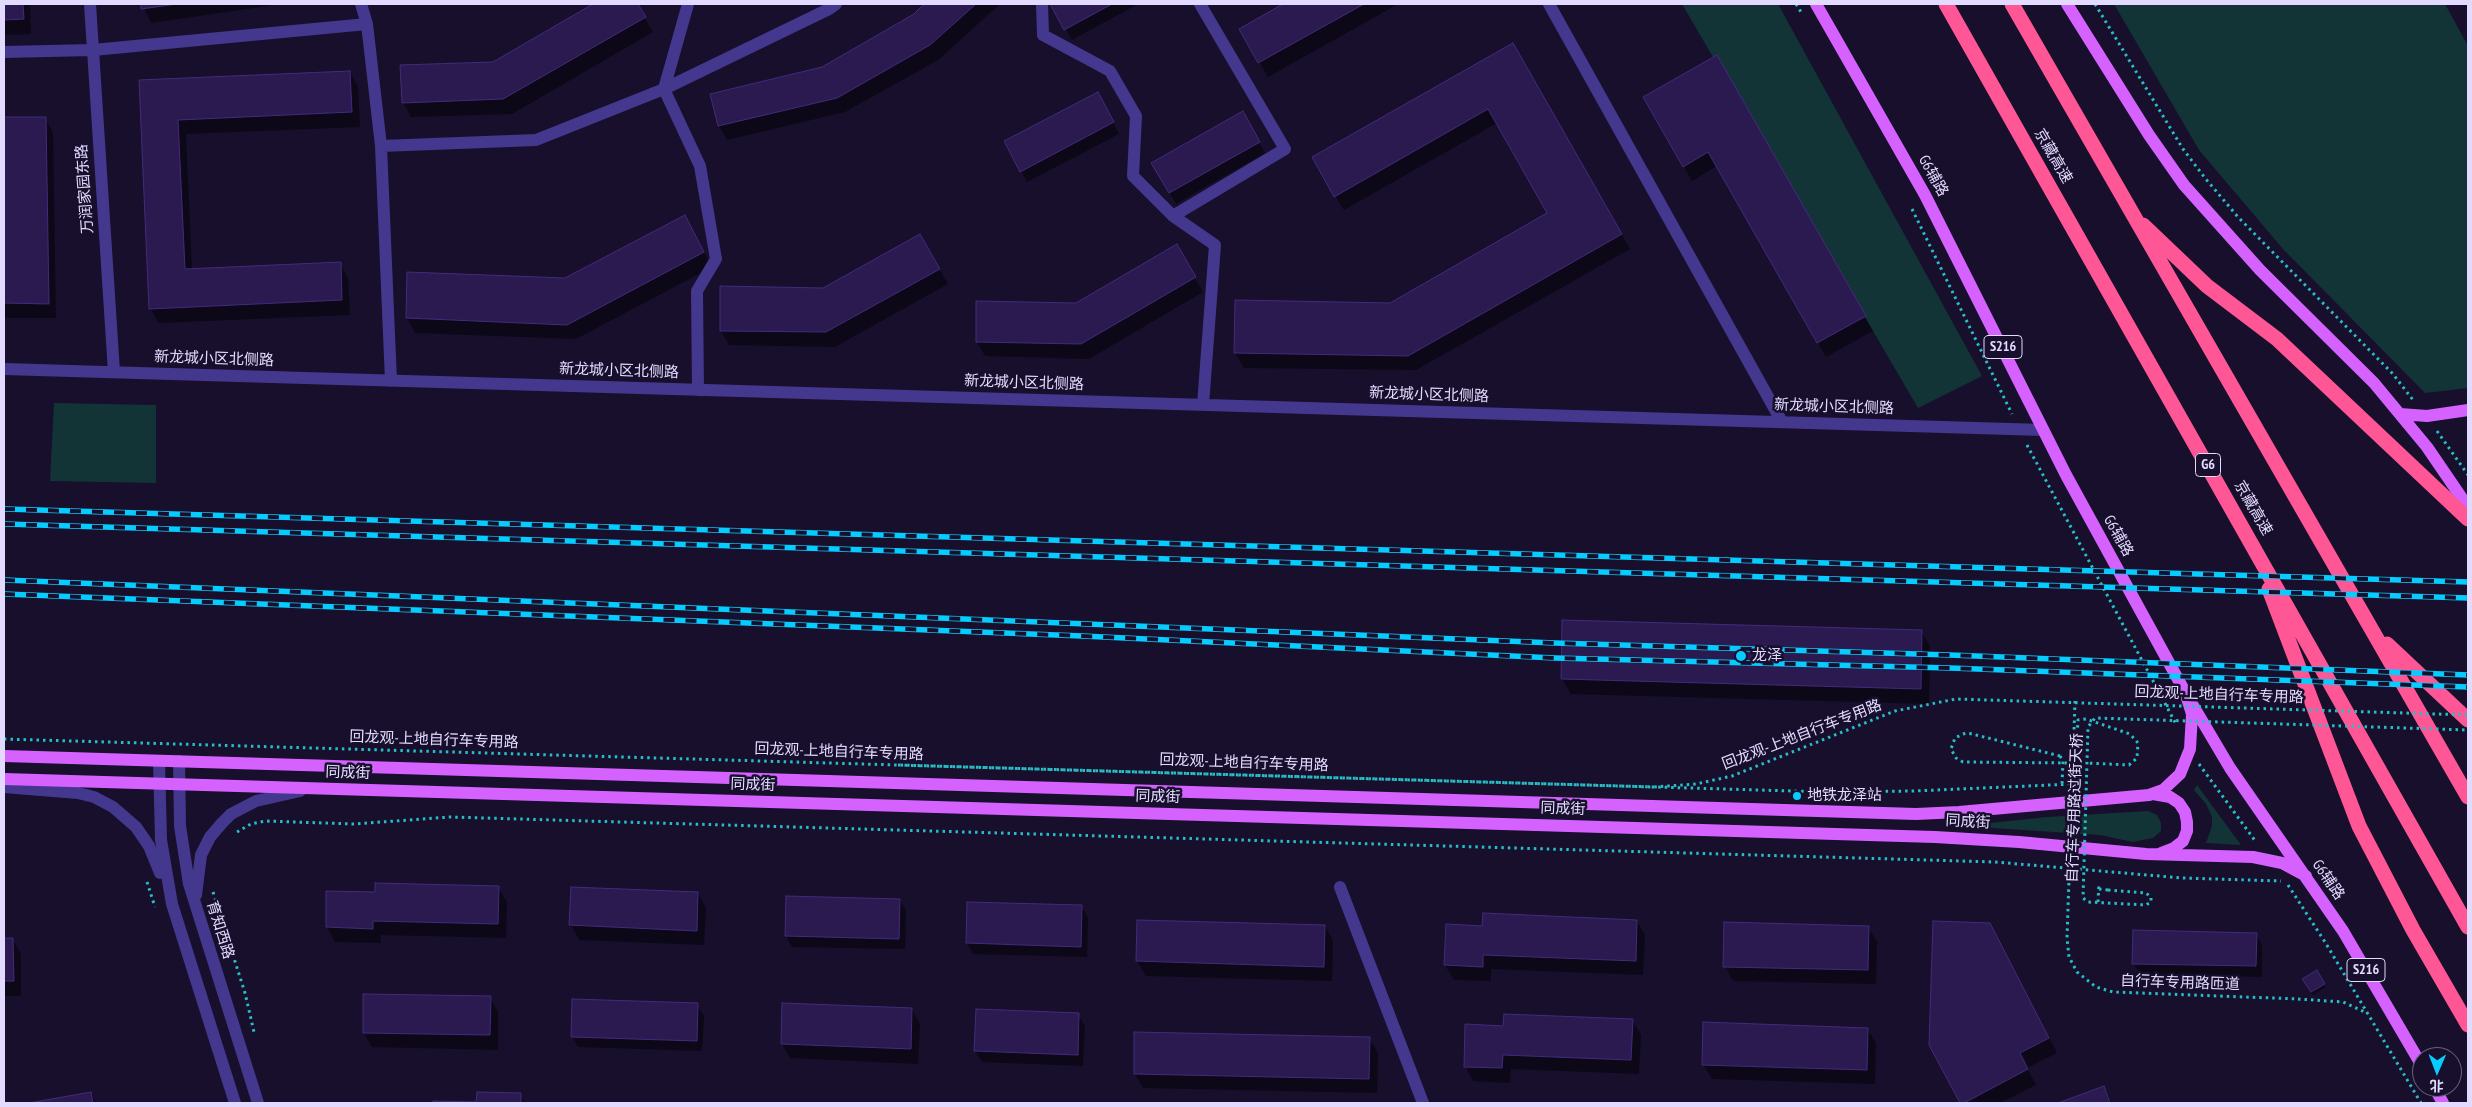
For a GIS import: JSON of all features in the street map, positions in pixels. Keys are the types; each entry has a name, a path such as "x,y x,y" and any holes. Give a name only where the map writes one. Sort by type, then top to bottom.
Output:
{"highway":[{"name":"京藏高速","path":"1946,4 2468,927"},
{"path":"2012,4 2468,797"},
{"path":"2131,212 2206,286 2277,339 2468,519"},
{"path":"2251,541 2359,826 2413,930 2468,1025"},
{"path":"2369,622 2387,644 2468,720"}],"main road":[{"name":"G6辅路","path":"1816,4 1925,195 2043,430 2185,692 2230,768 2343,931 2412,1049"},
{"path":"2067,4 2148,135 2184,185 2260,270 2350,357 2427,447 2468,507"},
{"path":"2400,414 2427,416 2468,410"},
{"name":"同成街","path":"4,756 1916,814 1959,812 2156,793 2170,786 2180,774 2187,759 2192,734 2192,714 2185,692"},
{"name":"同成街","path":"4,779 1935,837 2019,842 2146,854 2253,857 2282,863 2306,876"},
{"path":"2146,854 2162,853 2174,848 2183,841 2187,832 2185,812 2179,803 2170,797 2149,794"}],"street":[{"name":"万润家园东路","path":"90,4 114,372"},
{"path":"361,4 367,24 381,146 391,380"},
{"path":"688,4 664,89 700,166 716,259 697,291 698,390"},
{"path":"381,146 536,140 664,89 836,4"},
{"path":"1042,4 1044,35 1110,70 1136,116 1133,176 1174,216 1215,245 1203,405"},
{"path":"1174,216 1285,149 1200,4"},
{"path":"1549,4 1782,422"},
{"path":"4,52 93,50 367,24"},
{"name":"新龙城小区北侧路","path":"4,369 2043,430"},
{"path":"159,761 161,840 177,924"},
{"name":"育知西路","path":"179,761 178,806 184,860 198,917 258,1103"},
{"path":"4,787 78,793 104,802 123,814 136,827 158,864 235,1103"},
{"path":"198,917 196,886 201,855 214,832 231,814 256,801 287,793 354,789"},
{"path":"1340,887 1423,1103"}],"path":[{"path":"2095,4 2184,149 2205,178 2258,239 2393,374 2427,416 2468,475"},
{"name":"回龙观-上地自行车专用路","path":"4,739 1661,786 1696,784 1732,776 1895,711 1916,705 1975,698 2468,716"},
{"name":"自行车专用路匝道","path":"2075,701 2067,938 2069,957 2077,972 2096,987 2113,992 2347,1002 2365,1011 2373,1020"},
{"name":"自行车专用路过街天桥","path":"2099,889 2146,893 2151,897 2151,902 2146,905 2088,902 2083,896 2088,727 2095,718 2468,730"},
{"path":"2075,773 2076,724 2080,720 2086,719 2130,734 2135,738 2140,748 2137,758 2130,765 2087,763"},
{"path":"2174,720 2177,728"},
{"path":"2062,784 2063,761 2060,756 1968,734 1958,736 1951,745 1953,756 1963,762 2073,763"},
{"path":"219,746 1827,792 1914,791 2062,784 2090,785"},
{"path":"236,833 251,824 265,821 354,824 450,817 1995,862 2182,878 2285,882"},
{"path":"145,878 158,915"},
{"name":"自行车专用路过街天桥","path":"2098,902 2099,883"},
{"path":"212,888 245,993 255,1039"}],"green space":[{"path":"1682,4 1778,4 1982,376 1918,408"},
{"path":"2114,4 2445,4 2468,46 2468,388 2425,393 2283,249 2199,150"},
{"path":"54,403 156,405 156,483 50,481"},
{"path":"2197,785 2241,845 2206,843 2212,826 2212,817 2206,804 2194,790"},
{"path":"2148,811 2157,815 2161,823 2161,831 2153,838 2133,842 2100,835 1962,826 2047,817"}],"building":[{"path":"4,4 23,4 24,19 4,20"},
{"path":"141,4 177,4 141,9"},
{"path":"593,4 638,4 646,17 503,99 402,103 400,65 493,62"},
{"path":"924,4 976,4 930,45 837,98 718,126 710,94 822,67 914,14"},
{"path":"1050,4 1112,4 1064,30"},
{"path":"1283,4 1364,4 1258,63 1239,29"},
{"path":"1513,43 1622,234 1408,356 1234,353 1235,300 1390,303 1547,213 1488,109 1334,197 1312,157"},
{"path":"1717,55 1866,316 1817,343 1708,152 1683,167 1643,97"},
{"path":"350,71 352,112 178,120 185,269 341,262 342,300 149,309 139,80"},
{"path":"1098,92 1114,122 1020,172 1004,141"},
{"path":"1243,111 1260,142 1169,193 1151,163"},
{"path":"4,117 46,117 49,304 4,303"},
{"path":"685,215 704,252 567,325 406,318 407,272 565,278"},
{"path":"920,234 940,269 826,332 720,331 720,286 823,288"},
{"path":"1177,244 1196,277 1081,344 976,342 976,301 1076,303"},
{"path":"1562,620 1922,630 1921,689 1561,679"},
{"path":"375,883 499,886 498,924 373,921 373,929 326,927 326,891 375,892"},
{"path":"571,887 698,892 697,931 569,925"},
{"path":"786,896 900,899 899,939 785,936"},
{"path":"967,902 1082,905 1081,947 966,943"},
{"path":"1483,913 1637,920 1636,961 1483,955 1483,967 1444,965 1446,924 1482,926"},
{"path":"1137,920 1325,925 1324,967 1136,961"},
{"path":"1933,921 1990,923 2049,1038 2020,1053 2028,1069 1964,1103 1960,1103 1929,1045"},
{"path":"1724,922 1869,926 1868,970 1723,967"},
{"path":"2133,930 2257,933 2256,966 2132,964"},
{"path":"4,938 13,938 14,981 4,981"},
{"path":"2317,970 2325,984 2311,992 2302,979"},
{"path":"363,994 491,996 490,1035 363,1033"},
{"path":"572,999 698,1003 697,1041 571,1037"},
{"path":"782,1003 912,1008 911,1049 781,1044"},
{"path":"976,1009 1079,1013 1078,1055 974,1051"},
{"path":"1504,1014 1633,1019 1631,1060 1503,1055 1502,1068 1464,1067 1465,1024 1503,1026"},
{"path":"1703,1022 1868,1028 1867,1070 1702,1065"},
{"path":"1134,1032 1370,1037 1369,1079 1134,1074"},
{"path":"2104,1086 2110,1103 2058,1103"},
{"path":"91,1092 93,1103 29,1103"},
{"path":"477,1092 521,1093 521,1103 433,1103 433,1101 476,1102"}],"railway":[{"path":"4,509 2468,582"},
{"path":"4,524 2468,598"},
{"path":"4,580 1555,643 1950,655 2468,675"},
{"path":"4,594 1082,636 1555,658 1950,668 2468,687"}],"place":[{"name":"龙泽","path":"1741,656"},
{"name":"地铁龙泽站","path":"1797,796"}]}
